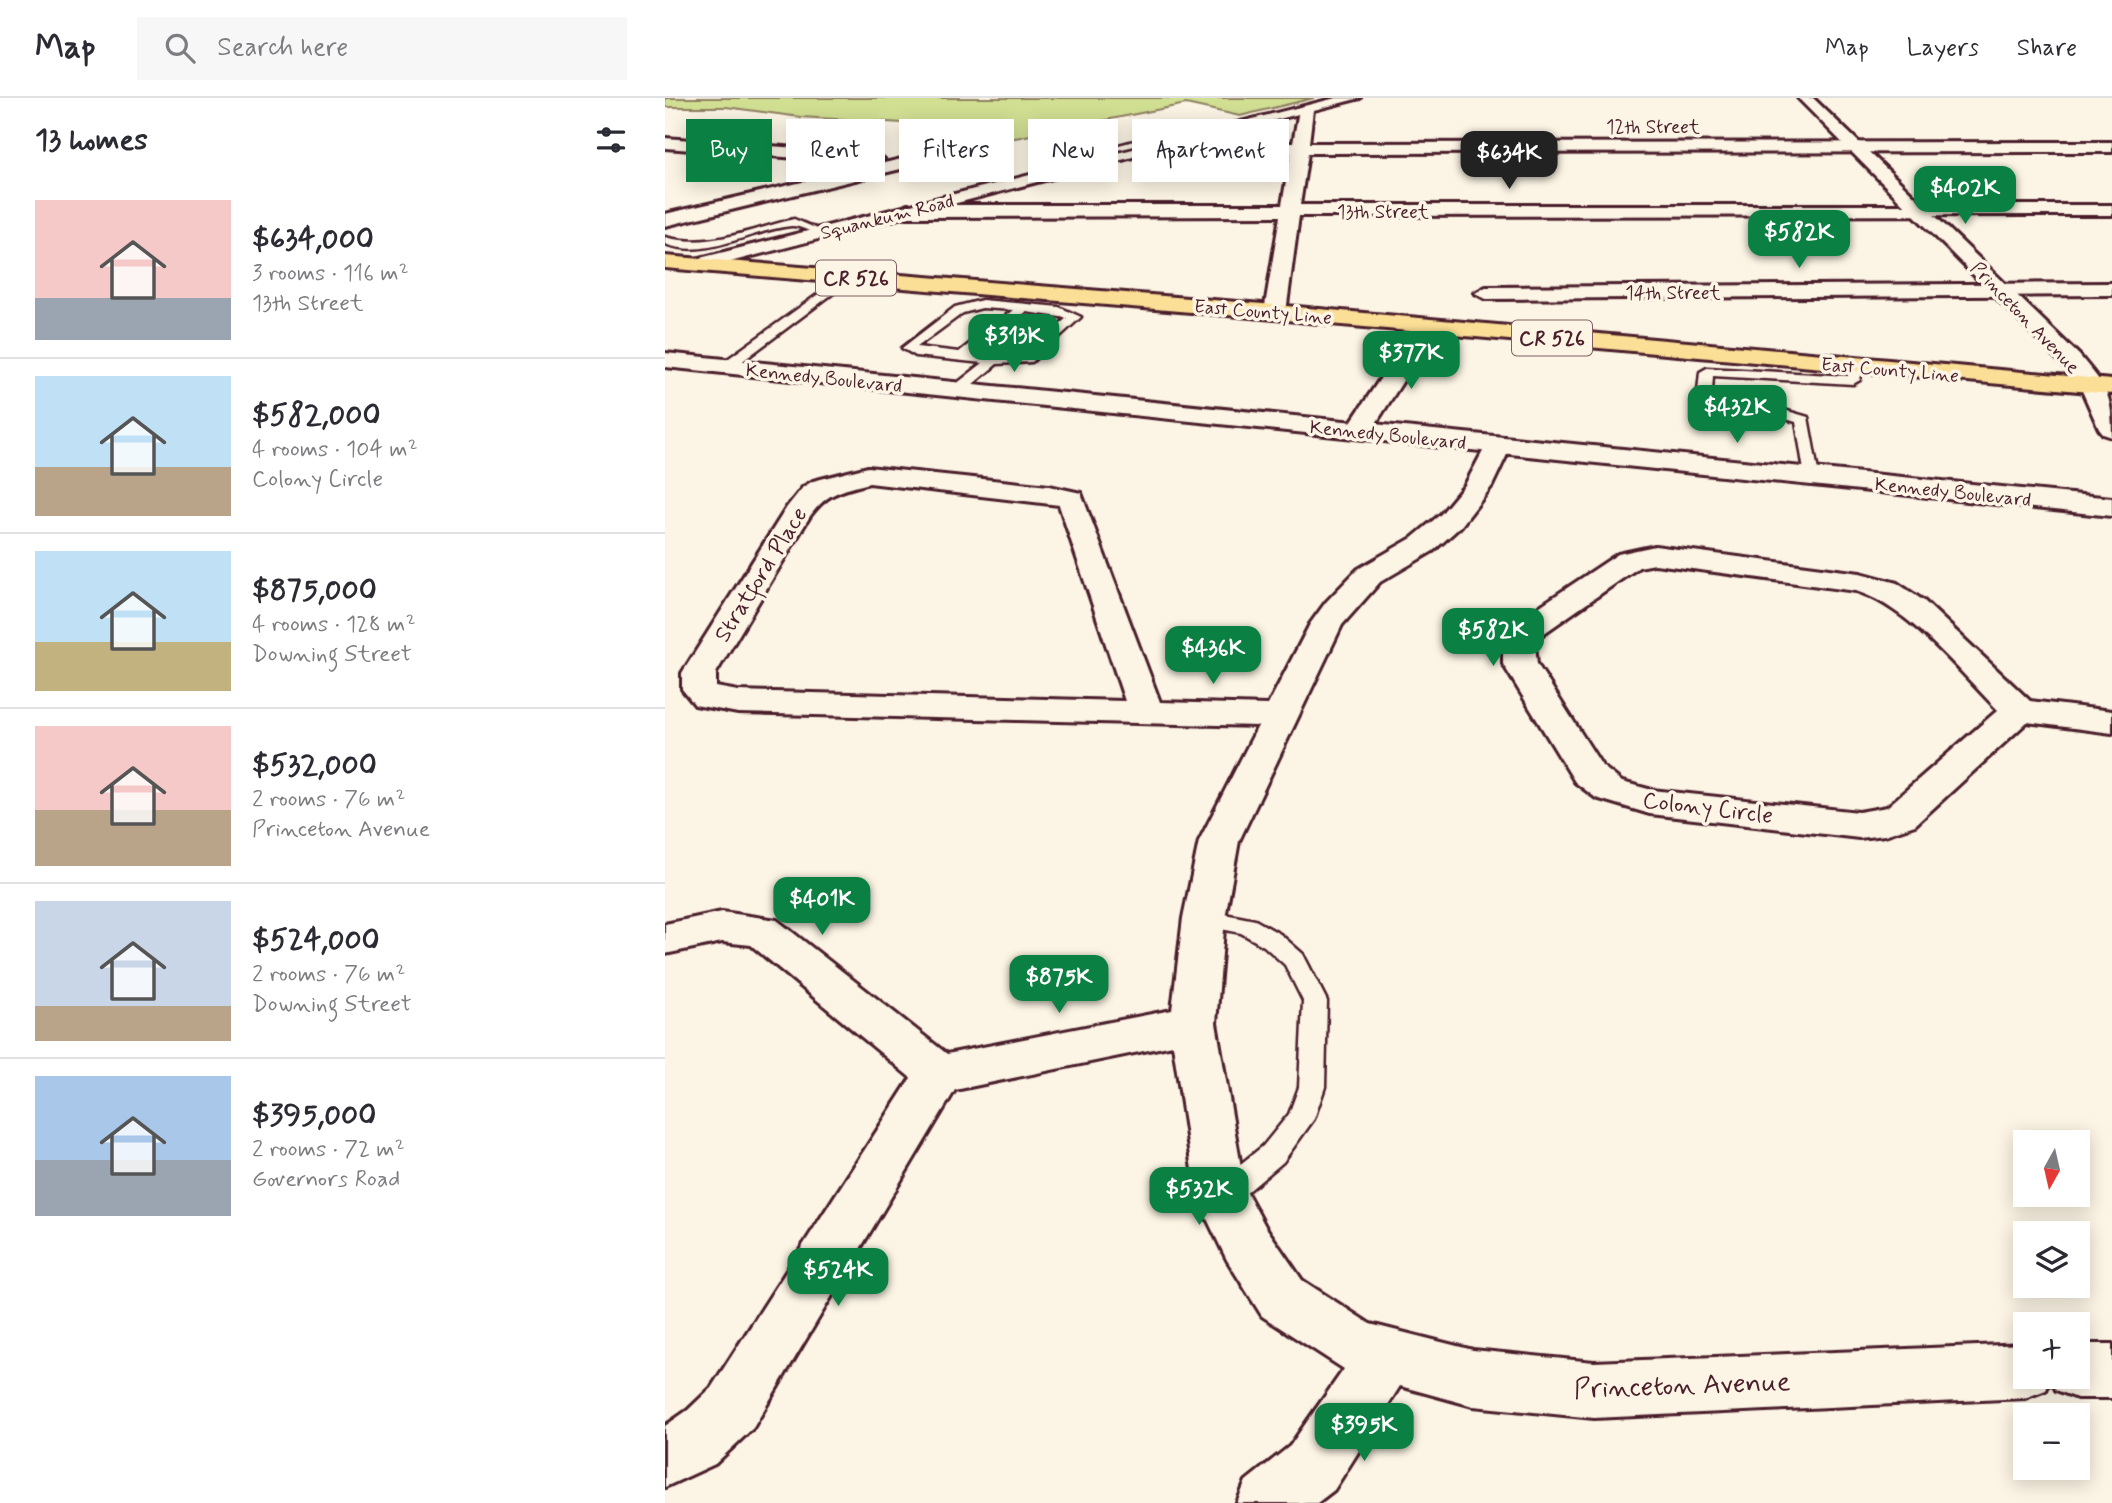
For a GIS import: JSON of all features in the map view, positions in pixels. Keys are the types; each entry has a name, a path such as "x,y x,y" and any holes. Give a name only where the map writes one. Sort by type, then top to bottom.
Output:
{"main road":[{"name":"East County Line","path":"665,262 849,277 1018,299 1275,312 1427,326 1707,362 1767,367 1857,366 2101,386"},
{"name":"Squankum Road","path":"665,273 699,264"}],"street":[{"name":"Squankum Road","path":"1265,119 1353,98"},
{"name":"Princeton Avenue","path":"1805,98 2071,360 2101,386 2112,429"},
{"path":"1275,312 1306,110"},
{"path":"665,143 899,161"},
{"name":"12th Street","path":"1289,149 2112,147"},
{"name":"Squankum Road","path":"699,264 1132,150"},
{"path":"665,220 899,165"},
{"name":"13th Street","path":"907,211 2112,210"},
{"name":"14th Street","path":"1486,293 2112,289"},
{"path":"1358,431 1427,326"},
{"name":"Kennedy Boulevard","path":"665,360 2112,507"},
{"name":"Princeton Avenue","path":"1498,446 1489,470 1462,510 1427,541 1377,570 1347,596 1326,624 1278,716 1219,841 1204,918 1193,1023 1216,1173 1222,1196 1246,1243 1282,1298 1357,1347 1473,1378 1594,1390 2013,1372"},
{"name":"Stratford Place","path":"1146,712 1071,499 884,475 849,478 813,493 797,513 699,673 696,684 701,694 709,699 738,702 1278,716"},
{"name":"Colony Circle","path":"1654,555 1860,582 1886,590 1913,608 2019,710 1901,816 1885,822 1859,825 1650,802 1609,790 1588,774 1520,663 1518,640 1528,629 1629,559 1654,555"},
{"path":"2019,710 2112,722"},
{"path":"665,939 722,927 762,931 939,1074"},
{"path":"665,1457 686,1450 709,1434 731,1408 939,1074 1193,1023"},
{"path":"1268,1503 1312,1468 1387,1355"},
{"path":"2090,1371 2112,1371"}],"lane":[{"path":"665,240 692,245 794,222 822,233"},
{"path":"727,239 754,250"},
{"path":"727,366 849,277"},
{"path":"995,305 1018,299"},
{"path":"962,356 1018,299"},
{"path":"1018,299 1067,312 1075,317 1034,356 1017,361 916,352 908,348 959,310 972,304 995,305 1018,299"},
{"path":"955,391 994,360"},
{"path":"1707,362 1705,391 1711,407 1784,414 1803,420 1812,477"},
{"path":"1204,918 1247,926 1272,940 1295,960 1315,1001 1312,1087 1301,1119 1273,1154 1222,1196"}],"green space":[{"path":"665,98 1314,98 1240,116 1186,104 1111,119 1028,119 1028,135 1014,138 1014,119 899,119 899,123 885,122 885,119 800,117 726,107 665,107"}]}
